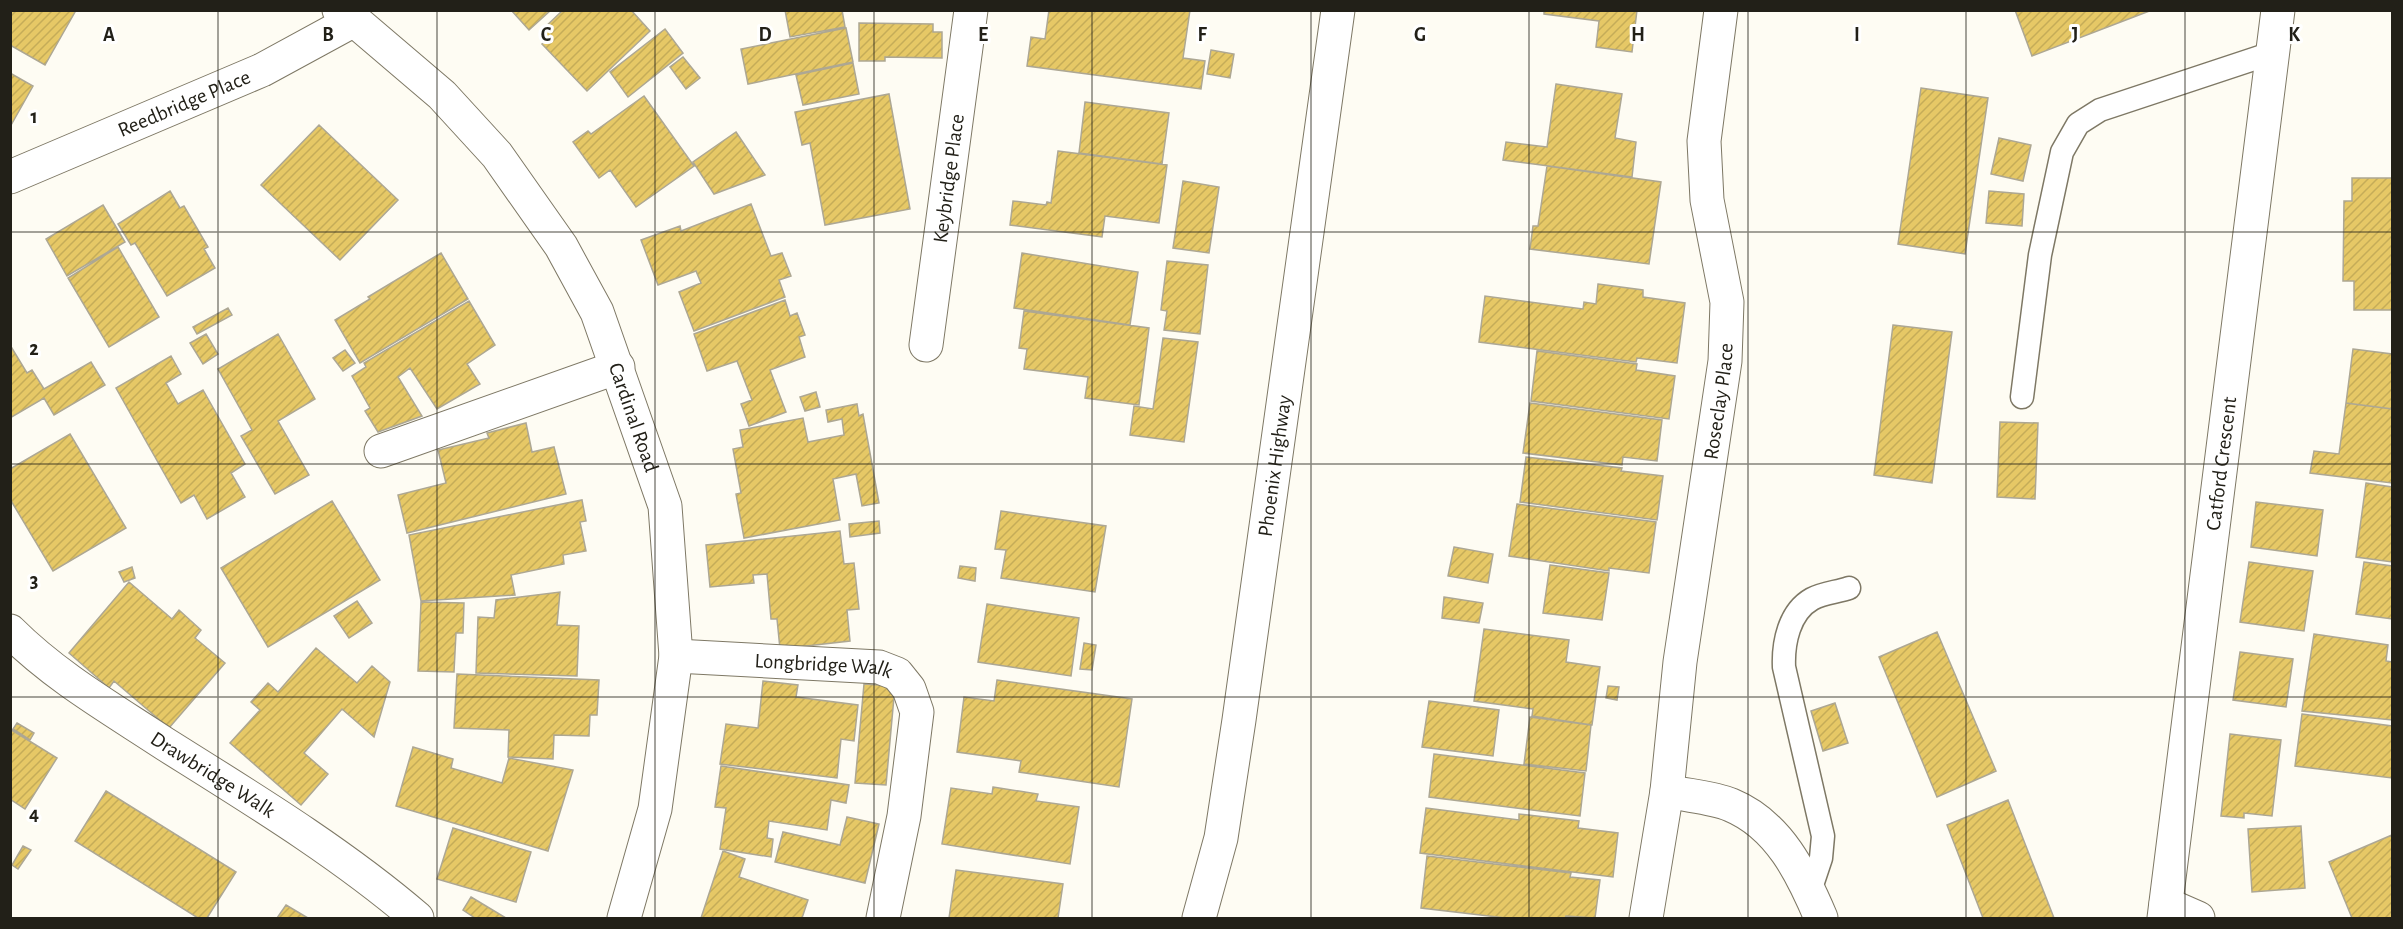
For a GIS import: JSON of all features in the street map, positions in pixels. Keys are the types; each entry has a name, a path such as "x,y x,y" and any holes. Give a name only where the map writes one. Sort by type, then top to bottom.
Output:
{"street":[{"name":"Keybridge Place","path":"926,345 971,10"},
{"name":"Phoenix Highway","path":"1199,918 1221,838 1338,10"},
{"name":"Roseclay Place","path":"1646,918 1667,791 1680,662 1725,361 1727,302 1707,200 1704,141 1721,10"},
{"name":"Catford Crescent","path":"2165,911 2278,10"},
{"name":"Reedbridge Place","path":"10,177 262,70 346,15"},
{"name":"Cardinal Road","path":"346,15 442,95 497,155 561,246 597,312 665,506 676,656 654,809 624,918"},
{"path":"381,451 618,367"},
{"name":"Drawbridge Walk","path":"10,631 37,658 116,712 246,795 417,918"},
{"name":"Longbridge Walk","path":"676,656 879,667 897,674 909,689 917,712 904,816 883,918"},
{"path":"1667,791 1730,805 1757,821 1781,841 1816,905"},
{"path":"2165,911 2198,918"}],"lane":[{"path":"2022,397 2040,255 2062,152 2078,124 2100,110 2272,53"},
{"path":"1816,905 1823,836 1784,667 1784,644 1792,622 1811,600 1849,588"}],"building":[{"path":"10,10 72,10 75,12 45,65 10,45"},
{"path":"511,10 551,10 529,30"},
{"path":"563,10 631,10 650,31 587,91 542,44 547,39 540,32"},
{"path":"785,10 842,10 845,27 790,37"},
{"path":"1049,10 1190,10 1183,58 1205,61 1201,89 1027,66 1031,37 1045,39"},
{"path":"1544,10 1637,10 1632,52 1596,47 1599,21 1544,14"},
{"path":"2015,10 2152,10 2032,56"},
{"path":"859,23 933,24 933,32 942,32 942,58 885,57 885,61 859,61"},
{"path":"846,28 853,62 748,84 741,49"},
{"path":"665,29 683,53 628,97 610,72"},
{"path":"1211,50 1234,54 1230,78 1207,74"},
{"path":"683,57 700,78 686,89 670,67"},
{"path":"853,63 859,94 803,105 796,75"},
{"path":"10,73 33,86 10,127"},
{"path":"1556,84 1622,94 1615,138 1636,142 1632,177 1503,160 1506,142 1547,147"},
{"path":"1921,88 1988,98 1965,254 1898,244"},
{"path":"889,94 910,209 825,225 810,143 802,145 795,112"},
{"path":"644,96 694,166 636,207 610,170 599,178 573,142 588,131 591,134"},
{"path":"1085,102 1169,113 1162,164 1079,153"},
{"path":"319,125 398,200 340,260 261,185"},
{"path":"736,132 765,175 714,194 693,162"},
{"path":"1999,138 2031,145 2023,181 1991,174"},
{"path":"1058,151 1167,165 1159,223 1105,216 1102,237 1010,225 1013,201 1046,205 1047,202 1051,203"},
{"path":"1547,166 1661,182 1649,264 1530,249 1533,226 1538,226"},
{"path":"2352,178 2392,178 2392,310 2354,310 2354,281 2343,281 2344,201 2352,201"},
{"path":"1183,181 1219,187 1209,253 1173,248"},
{"path":"170,191 180,208 184,206 208,247 204,249 215,268 167,296 135,243 131,245 118,224"},
{"path":"1989,191 2024,194 2022,226 1986,223"},
{"path":"751,204 771,256 782,253 791,276 779,280 785,297 694,331 679,292 701,283 696,271 658,285 641,240 680,226 681,231"},
{"path":"103,205 125,242 67,276 46,239"},
{"path":"118,247 159,317 109,347 68,278"},
{"path":"441,253 468,299 360,363 335,320 370,299 368,297"},
{"path":"1022,253 1138,272 1130,325 1014,308"},
{"path":"1167,261 1208,265 1200,334 1164,330 1167,311 1161,310"},
{"path":"1598,284 1643,290 1643,297 1685,303 1677,363 1637,358 1636,362 1479,342 1485,296 1583,309 1584,302 1596,304"},
{"path":"785,300 790,316 797,313 805,335 799,337 805,357 770,370 786,412 749,426 741,404 752,400 737,361 707,371 694,334"},
{"path":"469,301 495,345 467,364 480,384 437,409 410,368 398,377 422,416 378,432 365,411 370,408 352,376 366,367 364,363"},
{"path":"228,308 232,315 197,334 193,327"},
{"path":"1024,311 1149,328 1139,405 1085,398 1088,377 1024,369 1027,349 1019,348"},
{"path":"1893,325 1952,332 1932,483 1874,475"},
{"path":"206,334 218,354 203,364 190,343"},
{"path":"278,334 315,399 278,421 309,475 275,494 241,436 252,430 218,369"},
{"path":"1163,338 1198,342 1184,442 1130,435 1134,406 1153,409"},
{"path":"10,345 27,373 32,370 44,389 91,362 105,385 54,415 44,398 10,418"},
{"path":"2353,349 2392,354 2392,409 2346,403"},
{"path":"345,350 355,363 343,371 333,358"},
{"path":"1537,351 1637,364 1636,370 1675,376 1669,419 1531,401"},
{"path":"171,356 181,374 166,383 178,404 203,390 245,464 231,473 245,497 207,519 194,495 181,503 116,388"},
{"path":"816,392 820,407 805,411 800,397"},
{"path":"1530,403 1662,420 1657,461 1623,457 1622,465 1523,453"},
{"path":"2346,403 2392,409 2392,483 2310,473 2314,451 2339,454"},
{"path":"857,404 859,416 863,414 879,503 862,506 856,474 833,479 840,520 744,538 736,494 741,493 733,449 743,447 740,430 803,418 808,442 844,435 842,419 828,422 826,410"},
{"path":"2000,422 2038,423 2035,499 1997,497"},
{"path":"526,423 532,452 554,447 566,494 407,533 398,495 446,483 438,450 489,438 487,433"},
{"path":"70,434 126,528 53,571 10,499 10,469"},
{"path":"1526,457 1622,468 1621,471 1663,476 1657,520 1520,502"},
{"path":"2366,483 2392,487 2392,562 2356,557"},
{"path":"582,500 586,521 580,522 586,551 563,555 564,564 511,575 515,595 421,601 409,535"},
{"path":"332,501 380,580 268,647 221,568"},
{"path":"2256,502 2323,510 2317,556 2251,547"},
{"path":"1517,504 1656,522 1649,573 1609,568 1609,571 1509,556"},
{"path":"1001,511 1106,526 1095,592 1001,578 1006,550 995,549"},
{"path":"879,521 880,533 850,537 849,524"},
{"path":"840,531 844,564 854,563 859,609 847,610 850,641 780,649 777,619 771,619 767,574 753,575 754,583 710,587 706,545"},
{"path":"1454,547 1493,554 1488,583 1448,576"},
{"path":"2249,562 2313,571 2304,631 2240,622"},
{"path":"2364,562 2392,566 2392,619 2356,614"},
{"path":"1550,565 1609,573 1602,620 1543,613"},
{"path":"960,566 976,568 975,581 958,578"},
{"path":"132,567 135,578 124,582 119,572"},
{"path":"129,582 172,619 179,610 201,630 195,638 225,663 169,728 114,681 109,688 69,653"},
{"path":"560,592 557,625 579,626 577,676 476,673 478,617 494,618 496,600"},
{"path":"1444,597 1483,603 1479,623 1442,618"},
{"path":"357,601 372,623 349,638 334,616"},
{"path":"421,602 464,603 463,633 456,633 454,672 418,671"},
{"path":"987,604 1079,618 1071,676 978,662"},
{"path":"1484,629 1569,640 1566,662 1600,667 1592,725 1532,716 1533,709 1474,701"},
{"path":"1937,632 1996,771 1937,797 1879,657"},
{"path":"2314,634 2388,645 2386,661 2392,662 2392,720 2302,711"},
{"path":"1084,643 1096,645 1092,670 1080,669"},
{"path":"316,648 357,683 372,666 390,682 374,737 342,709 304,753 328,774 301,805 230,743 260,710 251,702 268,683 278,692"},
{"path":"2240,652 2293,659 2286,707 2233,700"},
{"path":"457,674 599,680 597,715 590,715 589,736 554,735 553,759 508,757 509,730 454,728"},
{"path":"997,680 1132,699 1119,787 1019,772 1021,761 957,752 964,697 994,701"},
{"path":"763,681 798,685 796,697 858,705 854,741 841,739 837,778 720,764 726,724 758,728"},
{"path":"864,684 895,686 886,785 855,783"},
{"path":"1608,686 1619,687 1617,700 1606,698"},
{"path":"1429,701 1499,710 1493,756 1422,747"},
{"path":"1835,703 1848,743 1823,751 1811,711"},
{"path":"2302,714 2392,726 2392,778 2295,766"},
{"path":"1530,717 1591,725 1586,771 1524,764"},
{"path":"17,723 34,733 30,740 13,729"},
{"path":"10,729 57,758 25,809 10,799"},
{"path":"2230,734 2281,740 2272,816 2244,813 2244,818 2221,816"},
{"path":"413,747 453,759 451,768 502,783 509,758 573,770 548,851 396,806"},
{"path":"1434,754 1585,773 1580,816 1429,797"},
{"path":"721,766 849,785 846,803 831,800 827,830 769,821 767,838 773,839 771,857 720,849 726,808 715,807"},
{"path":"993,787 1038,794 1036,801 1079,807 1070,864 942,844 951,788 992,794"},
{"path":"106,791 236,872 207,918 198,918 75,841"},
{"path":"2008,800 2054,918 1983,918 1947,825"},
{"path":"1426,808 1519,820 1519,814 1579,821 1578,828 1618,833 1613,877 1420,853"},
{"path":"847,817 879,824 865,883 775,862 783,832 840,845"},
{"path":"2301,826 2305,888 2252,892 2248,829"},
{"path":"453,828 531,852 516,902 437,879"},
{"path":"2392,835 2392,918 2352,918 2329,862"},
{"path":"23,846 31,850 18,869 12,865"},
{"path":"723,851 745,859 739,877 808,900 802,918 701,918"},
{"path":"1427,856 1571,873 1570,877 1600,880 1595,918 1566,916 1565,918 1506,918 1421,908"},
{"path":"956,870 1063,884 1058,918 949,918"},
{"path":"471,897 506,918 475,918 463,910"},
{"path":"286,905 308,918 277,918"}]}
